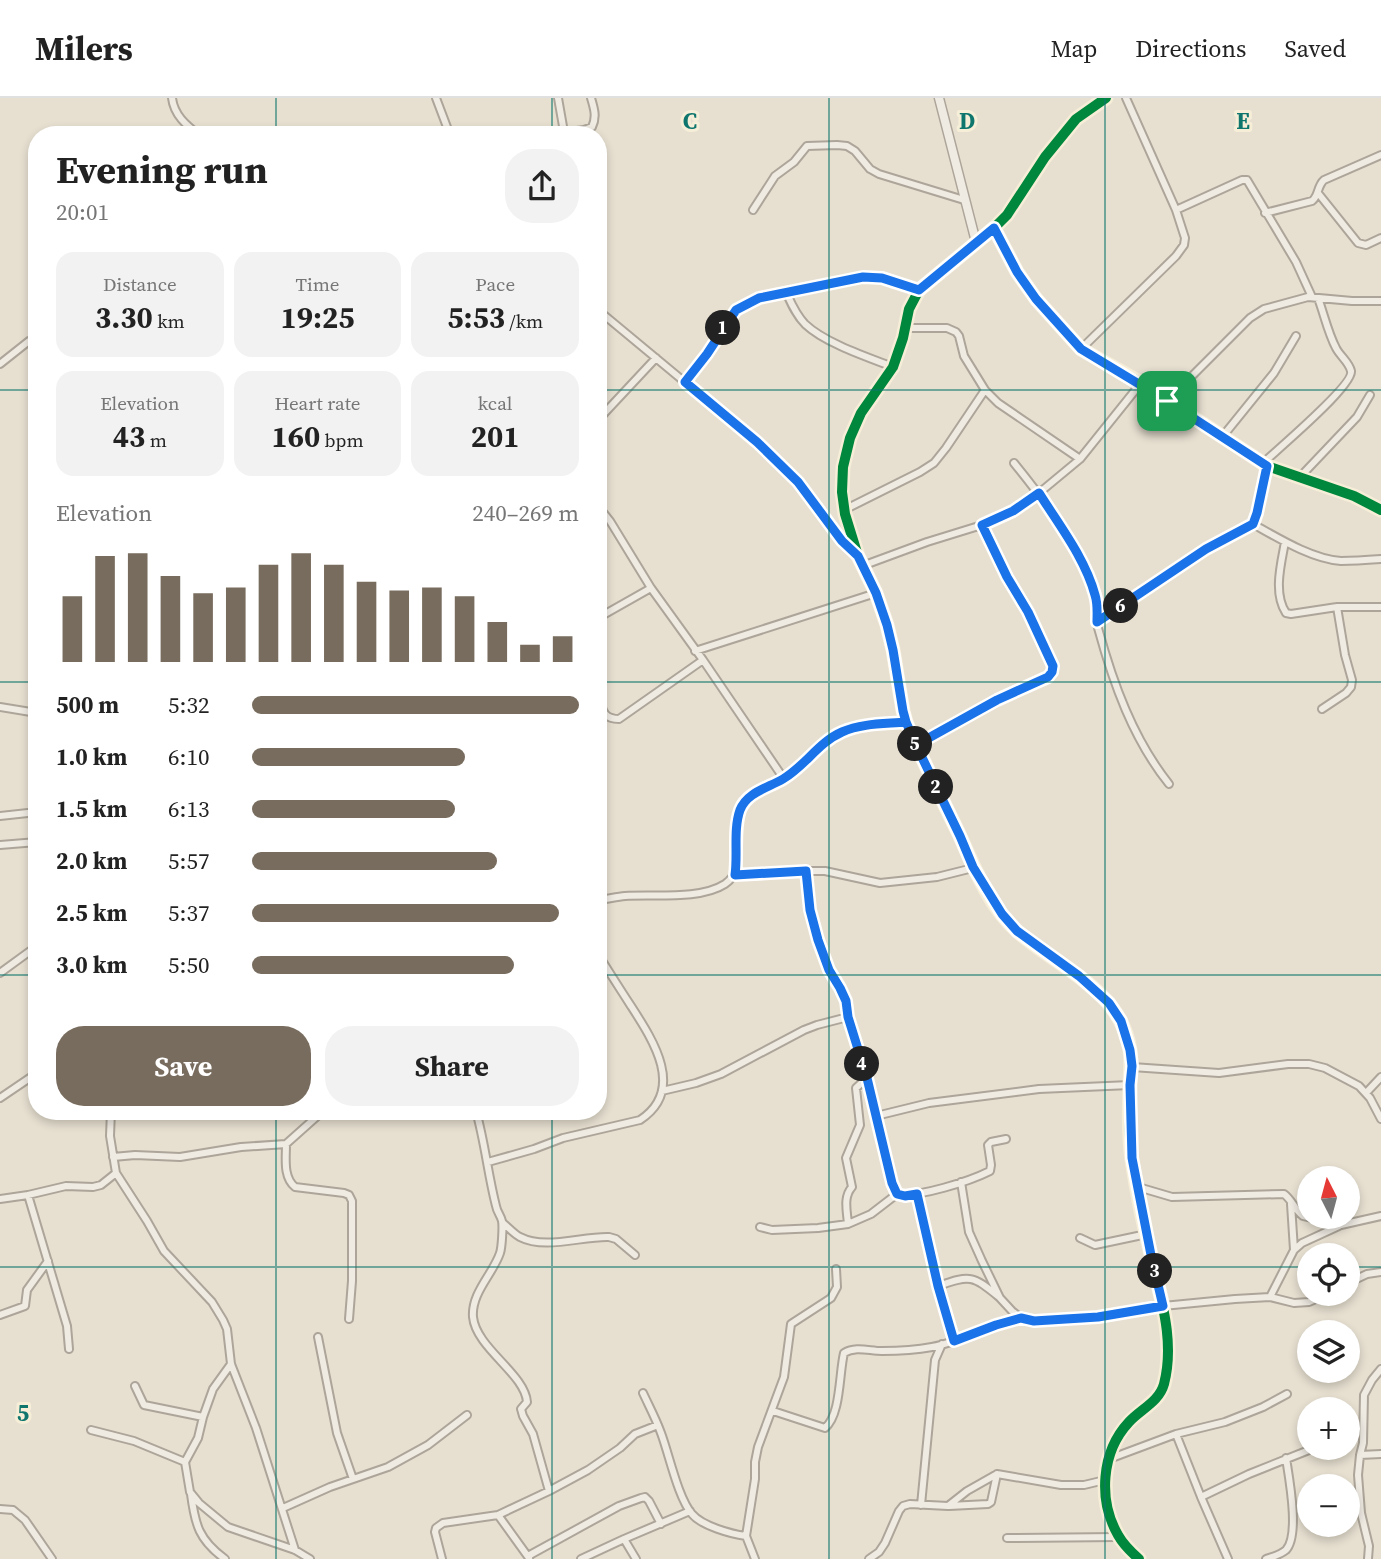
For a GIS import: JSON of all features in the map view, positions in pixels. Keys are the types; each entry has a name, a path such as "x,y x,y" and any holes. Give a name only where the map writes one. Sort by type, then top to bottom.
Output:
{"street":[{"path":"172,98 174,110 188,126"},
{"path":"447,126 437,101 449,98"},
{"path":"558,98 563,126"},
{"path":"591,98 595,111 592,126"},
{"path":"939,98 976,242"},
{"path":"1106,98 1076,119 1045,157 1007,215 919,290 909,309 893,367 860,413 850,438 842,492 844,510 858,556 876,593 893,650 906,722 973,867 1002,914 1017,931 1079,976 1115,1009 1128,1038 1132,1066 1132,1158 1163,1306 1169,1351 1164,1385 1159,1395 1129,1422 1115,1443 1105,1480 1109,1514 1118,1537 1139,1559"},
{"path":"1081,349 1184,245 1185,238 1176,211 1126,98"},
{"path":"753,210 775,176 794,162 807,146 814,145 847,146 855,151 870,169 879,174 964,200"},
{"path":"1265,213 1312,201 1324,180 1381,155"},
{"path":"1097,622 1206,549 1253,524 1265,464 1340,391 1352,373 1336,349 1315,297 1296,262 1247,180 1176,211"},
{"path":"1318,192 1358,243 1366,245 1381,238"},
{"path":"994,228 1017,272 1036,299 1081,349 1140,383 1265,464 1354,496 1381,510"},
{"path":"685,382 736,310 759,298 863,277 882,278 919,290"},
{"path":"786,292 803,323 817,334 893,367"},
{"path":"1167,401 1250,317 1264,309 1300,298 1381,301"},
{"path":"607,317 757,442 798,482 842,541 858,556"},
{"path":"905,328 947,328 956,332 964,356 985,390 998,403 1080,459"},
{"path":"1223,436 1274,373 1296,336"},
{"path":"0,363 28,342"},
{"path":"607,410 656,358"},
{"path":"862,566 982,525 1013,511 1080,459 1140,383"},
{"path":"844,510 934,463 985,390"},
{"path":"1300,477 1357,417 1370,395"},
{"path":"1014,463 1039,493 1074,548 1097,602 1097,622 1106,657 1133,726 1153,764 1169,784"},
{"path":"607,517 651,588 784,779"},
{"path":"1253,524 1285,542 1333,560 1381,559"},
{"path":"916,745 997,700 1048,677 1052,672 1053,666 1028,612 1007,577 982,525"},
{"path":"1285,542 1280,596 1286,613 1336,607 1381,607"},
{"path":"607,613 651,588"},
{"path":"695,651 876,593"},
{"path":"1322,709 1346,693 1353,680 1345,655 1336,607"},
{"path":"607,717 619,719 703,660"},
{"path":"0,707 28,712"},
{"path":"735,875 737,823 741,808 750,796 784,779 826,741 842,732 860,726 906,722"},
{"path":"0,816 28,813"},
{"path":"0,845 28,843"},
{"path":"607,899 707,891 725,884 735,875 825,871 880,883 937,877 973,867"},
{"path":"806,871 810,910 818,940 829,970 846,1001 848,1017 897,1194"},
{"path":"0,973 28,953"},
{"path":"488,1162 573,1135 639,1120 650,1114 657,1104 663,1080 661,1060 647,1031 607,968"},
{"path":"662,1091 721,1074 817,1024 848,1017"},
{"path":"1132,1066 1219,1073 1256,1067 1309,1064 1325,1068 1359,1086 1381,1119"},
{"path":"1366,1093 1381,1077"},
{"path":"848,1224 846,1198 852,1187 846,1158 860,1125 856,1088 867,1078"},
{"path":"0,1098 28,1079"},
{"path":"876,1116 929,1103 1039,1089 1130,1085"},
{"path":"110,1120 116,1173 164,1251 212,1302 227,1329 231,1364 256,1428 295,1550"},
{"path":"113,1157 180,1157 241,1147 286,1144 313,1120"},
{"path":"478,1120 496,1210 503,1223 518,1236 529,1241 543,1242 609,1237 635,1255"},
{"path":"897,1194 917,1194 990,1171 988,1145 1006,1139"},
{"path":"286,1144 289,1182 295,1187 344,1193 349,1195 352,1201 349,1319"},
{"path":"0,1199 66,1186 93,1187 101,1185 116,1173"},
{"path":"961,1182 969,1232 1000,1298"},
{"path":"1138,1187 1172,1197 1284,1194 1297,1211"},
{"path":"760,1227 772,1230 848,1224 871,1214 897,1194"},
{"path":"917,1194 954,1341"},
{"path":"28,1195 67,1326 69,1349"},
{"path":"1291,1202 1294,1250"},
{"path":"1360,1221 1381,1216"},
{"path":"503,1223 500,1252 478,1293 473,1310 474,1320 481,1338 527,1397 527,1402 521,1409 533,1434 549,1491"},
{"path":"1269,1297 1294,1250 1302,1243 1332,1229"},
{"path":"1080,1238 1089,1244 1102,1245 1147,1234"},
{"path":"0,1315 25,1307 27,1290 48,1261"},
{"path":"755,1559 746,1536 755,1462 784,1377 791,1324 831,1298 838,1287 836,1269"},
{"path":"1360,1277 1381,1272"},
{"path":"938,1286 958,1279 979,1281 1021,1318 1034,1321 1098,1317 1214,1300 1269,1297 1297,1303"},
{"path":"773,1410 825,1429 829,1426 836,1404 844,1353 855,1349 897,1350 942,1345 1021,1318"},
{"path":"318,1337 337,1433 353,1479"},
{"path":"921,1505 935,1360 942,1345"},
{"path":"226,1559 203,1539 194,1519 185,1462 198,1438 213,1389 231,1364"},
{"path":"1381,1369 1364,1395 1363,1443 1360,1454 1381,1454"},
{"path":"135,1386 144,1405 203,1417"},
{"path":"643,1394 658,1425 690,1511 701,1521 732,1534 746,1536"},
{"path":"1109,1459 1175,1434 1225,1422 1287,1394"},
{"path":"283,1508 307,1496 388,1467 428,1445 467,1415"},
{"path":"442,1559 435,1532 439,1525 498,1515 588,1470 635,1434 658,1425"},
{"path":"91,1430 134,1441 185,1462"},
{"path":"1175,1434 1228,1559"},
{"path":"1201,1497 1297,1454"},
{"path":"1266,1559 1281,1554 1288,1548 1291,1537 1293,1507 1286,1458"},
{"path":"1360,1460 1359,1490 1369,1546 1368,1559"},
{"path":"948,1506 967,1491 997,1474 1061,1485 1084,1485 1105,1480"},
{"path":"869,1559 886,1543 903,1506 988,1504 991,1502 997,1474"},
{"path":"190,1492 228,1527 295,1550 310,1559"},
{"path":"498,1515 529,1558 619,1506 641,1498 645,1497 649,1501 661,1524"},
{"path":"0,1509 13,1510 25,1520 52,1559"},
{"path":"581,1559 690,1511"},
{"path":"1007,1538 1118,1537"},
{"path":"624,1539 636,1559"}],"cycle path":[{"path":"1106,98 1076,119 1045,157 1007,215 919,290 909,309 893,367 861,413 850,438 843,467 842,492 845,514 858,556 876,593 887,625 906,722 983,884 998,909 1017,931 1101,995 1124,1029 1130,1050 1132,1160 1143,1222 1163,1305 1168,1352 1162,1390 1154,1401 1129,1422 1113,1447 1108,1462 1105,1492 1107,1507 1118,1535 1139,1559"},
{"path":"994,228 1017,272 1036,299 1081,349 1141,383 1267,466 1354,496 1381,510"}],"route":[{"path":"1167,401 1081,349 1036,299 1017,272 994,228 919,290 882,278 863,277 759,298 744,305 727,321 707,354 685,382 757,442 798,482 842,541 858,556 876,593 887,625 906,722 916,745 960,836 973,867 1002,914 1017,931 1079,976 1109,1003 1115,1009 1128,1038 1132,1066 1132,1158 1163,1306 1098,1317 1034,1321 1021,1318 954,1341 917,1194 905,1196 894,1190 846,1001 829,970 818,940 810,910 806,871 735,875 737,823 741,808 750,796 784,779 826,741 842,732 860,726 906,722 916,745 997,700 1048,677 1053,666 982,525 1013,511 1039,493 1074,548 1091,584 1097,602 1097,622 1206,549 1253,524 1267,466 1167,401"}]}
